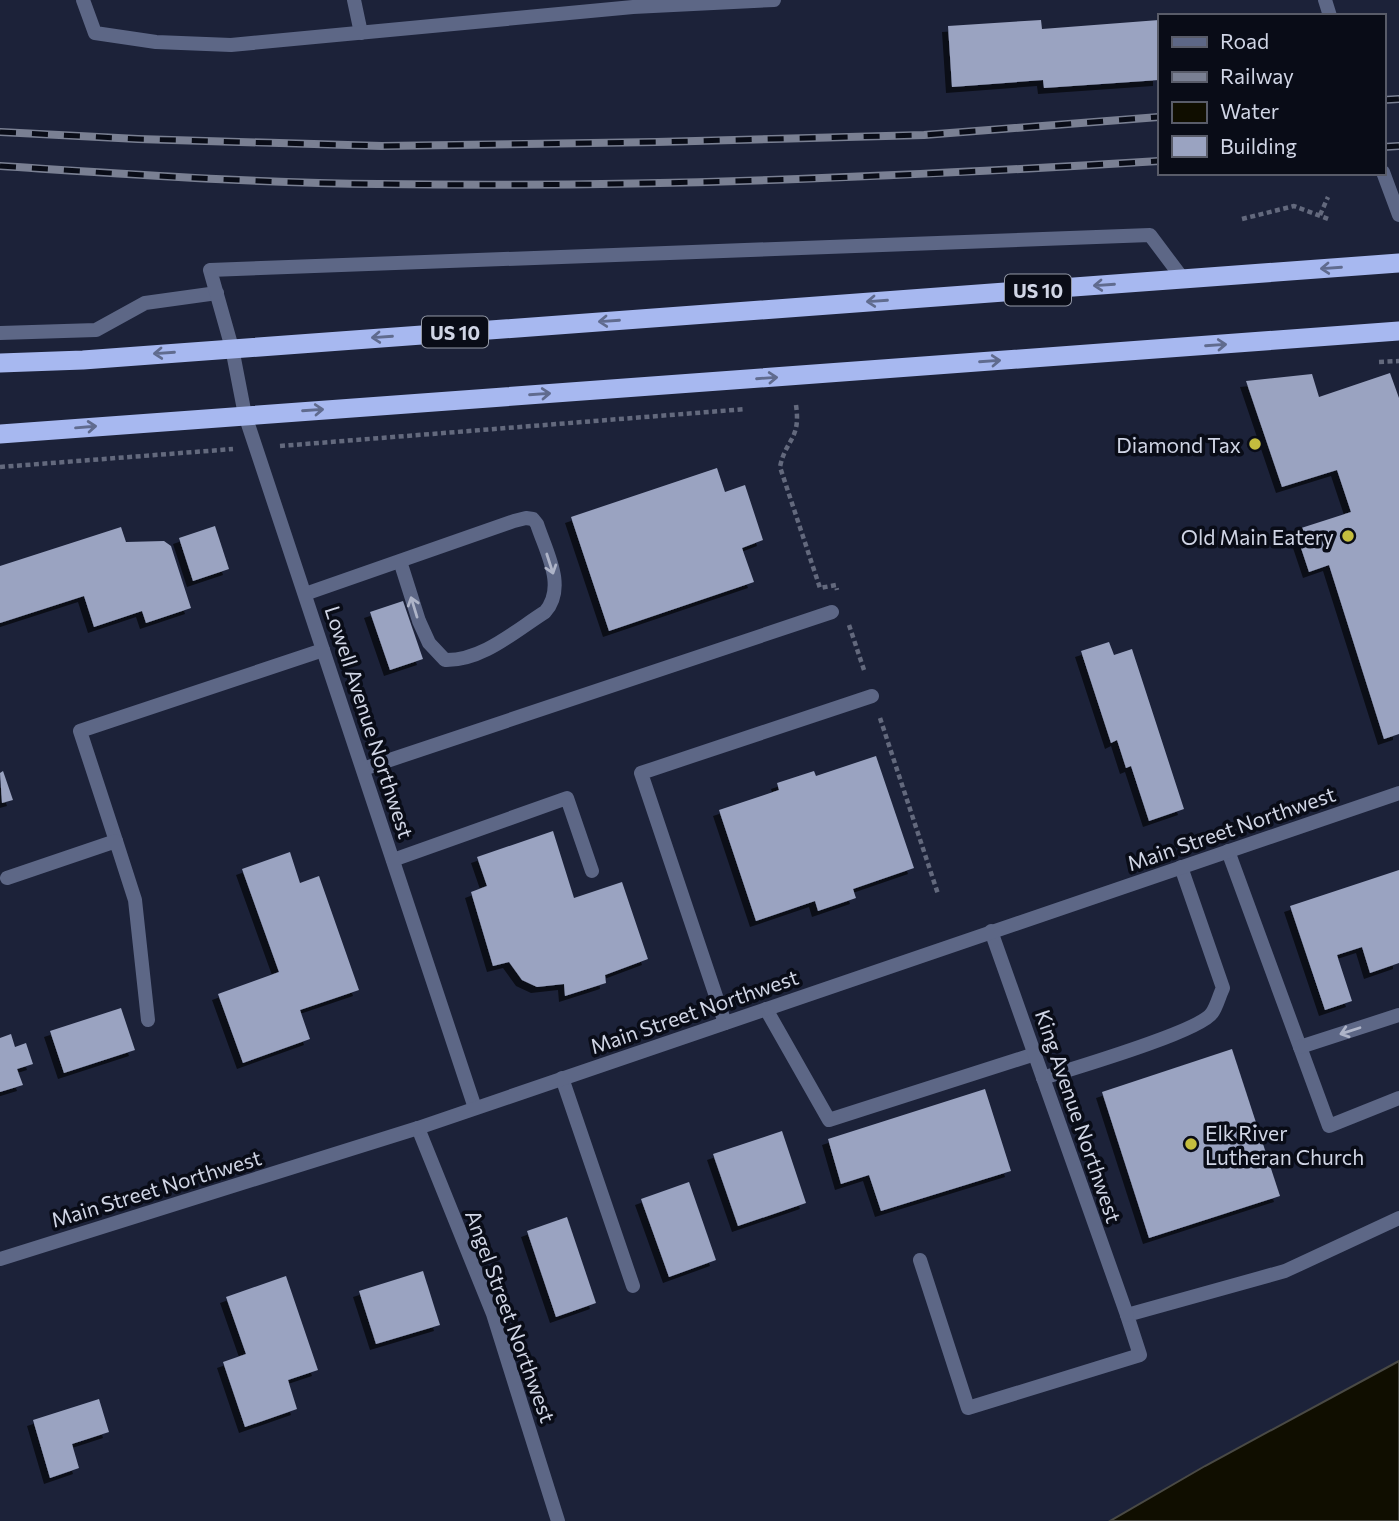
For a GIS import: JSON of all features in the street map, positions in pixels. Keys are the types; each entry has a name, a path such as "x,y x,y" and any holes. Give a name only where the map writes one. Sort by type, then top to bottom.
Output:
{"highway":[{"name":"US 10","path":"0,363 1399,263"},
{"path":"0,434 1399,331"}],"street":[{"path":"83,0 96,33 156,42 231,45 631,4 774,0"},
{"path":"354,0 361,33"},
{"path":"1384,175 1399,215"},
{"path":"0,333 96,330 145,303 216,293 210,270 1150,235 1183,279"},
{"name":"Lowell Avenue Northwest","path":"216,293 232,348 245,415 475,1108"},
{"path":"304,594 514,521 526,518 533,519 537,524 556,591 552,604 545,612 469,658 445,660 429,643 400,561"},
{"path":"363,769 832,612"},
{"path":"148,1020 135,900 80,732 323,650"},
{"path":"724,1023 641,773 872,696"},
{"name":"Main Street Northwest","path":"0,1259 418,1128 1399,793"},
{"path":"393,860 566,798 592,871"},
{"path":"7,878 116,841"},
{"path":"1228,851 1329,1126 1399,1098"},
{"path":"1043,1078 1150,1043 1211,1015 1223,988 1181,867"},
{"name":"King Avenue Northwest","path":"920,1260 968,1408 1140,1354 991,931"},
{"path":"766,1009 829,1120 1034,1054"},
{"path":"1300,1046 1399,1015"},
{"path":"562,1079 633,1286"},
{"name":"Angel Street Northwest","path":"418,1128 493,1314 558,1521"},
{"path":"1127,1315 1285,1272 1399,1218"}],"path":[{"path":"1320,215 1328,197"},
{"path":"1242,219 1294,206 1331,220"},
{"path":"1377,362 1399,361"},
{"path":"782,406 796,405 798,419 796,434 782,455 780,467 820,588 836,585 840,597"},
{"path":"297,445 755,408"},
{"path":"0,467 217,450"},
{"path":"848,622 938,894"}],"water":[{"path":"1399,1361 1399,1521 1110,1521 1205,1466"}],"building":[{"path":"1041,20 1042,29 1158,20 1158,80 1044,88 1043,80 952,87 948,26"},
{"path":"1390,373 1399,398 1399,734 1384,739 1329,565 1309,572 1295,530 1351,512 1337,470 1282,487 1246,381 1312,374 1319,397"},
{"path":"717,468 725,492 745,485 763,540 742,548 754,582 609,631 571,517"},
{"path":"215,526 229,569 193,581 179,538"},
{"path":"121,527 126,542 164,541 171,546 191,608 146,623 142,611 94,627 84,596 0,623 0,566"},
{"path":"403,601 423,659 390,670 370,612"},
{"path":"1109,642 1114,655 1132,649 1184,809 1149,821 1131,766 1126,768 1117,740 1111,743 1081,651"},
{"path":"876,756 914,868 853,889 856,898 818,911 815,901 756,921 719,810 779,790 777,783 814,771 816,776"},
{"path":"3,771 13,800 2,803 0,773"},
{"path":"553,831 574,898 622,882 648,959 605,975 606,983 565,996 564,984 537,987 522,980 509,962 493,966 471,892 487,886 477,857"},
{"path":"290,852 300,883 319,876 359,990 300,1010 310,1039 243,1063 218,994 279,972 242,869"},
{"path":"1399,870 1399,963 1370,973 1362,947 1337,955 1352,1001 1325,1010 1290,906"},
{"path":"121,1008 135,1050 64,1073 50,1031"},
{"path":"11,1034 15,1047 26,1043 33,1064 17,1069 23,1085 0,1092 0,1038"},
{"name":"Elk River Lutheran Church","path":"1232,1049 1280,1196 1149,1238 1102,1092"},
{"path":"985,1089 1011,1171 881,1211 869,1175 841,1184 828,1139"},
{"path":"782,1131 806,1203 738,1226 713,1154"},
{"path":"689,1182 716,1260 669,1277 641,1199"},
{"path":"567,1217 596,1303 556,1317 527,1231"},
{"path":"423,1271 440,1325 376,1344 359,1291"},
{"path":"286,1276 318,1370 288,1380 297,1409 245,1427 223,1362 246,1354 226,1297"},
{"path":"99,1399 109,1432 72,1444 79,1468 50,1478 33,1420"}],"railway":[{"path":"1385,100 1399,99"},
{"path":"0,132 382,146 924,135 1158,117"},
{"path":"1385,147 1399,146"},
{"path":"0,166 284,182 476,185 769,180 1158,161"}],"place":[{"name":"Diamond Tax","path":"1255,444"},
{"name":"Old Main Eatery","path":"1348,536"},
{"name":"Elk River Lutheran Church","path":"1191,1144"}]}
